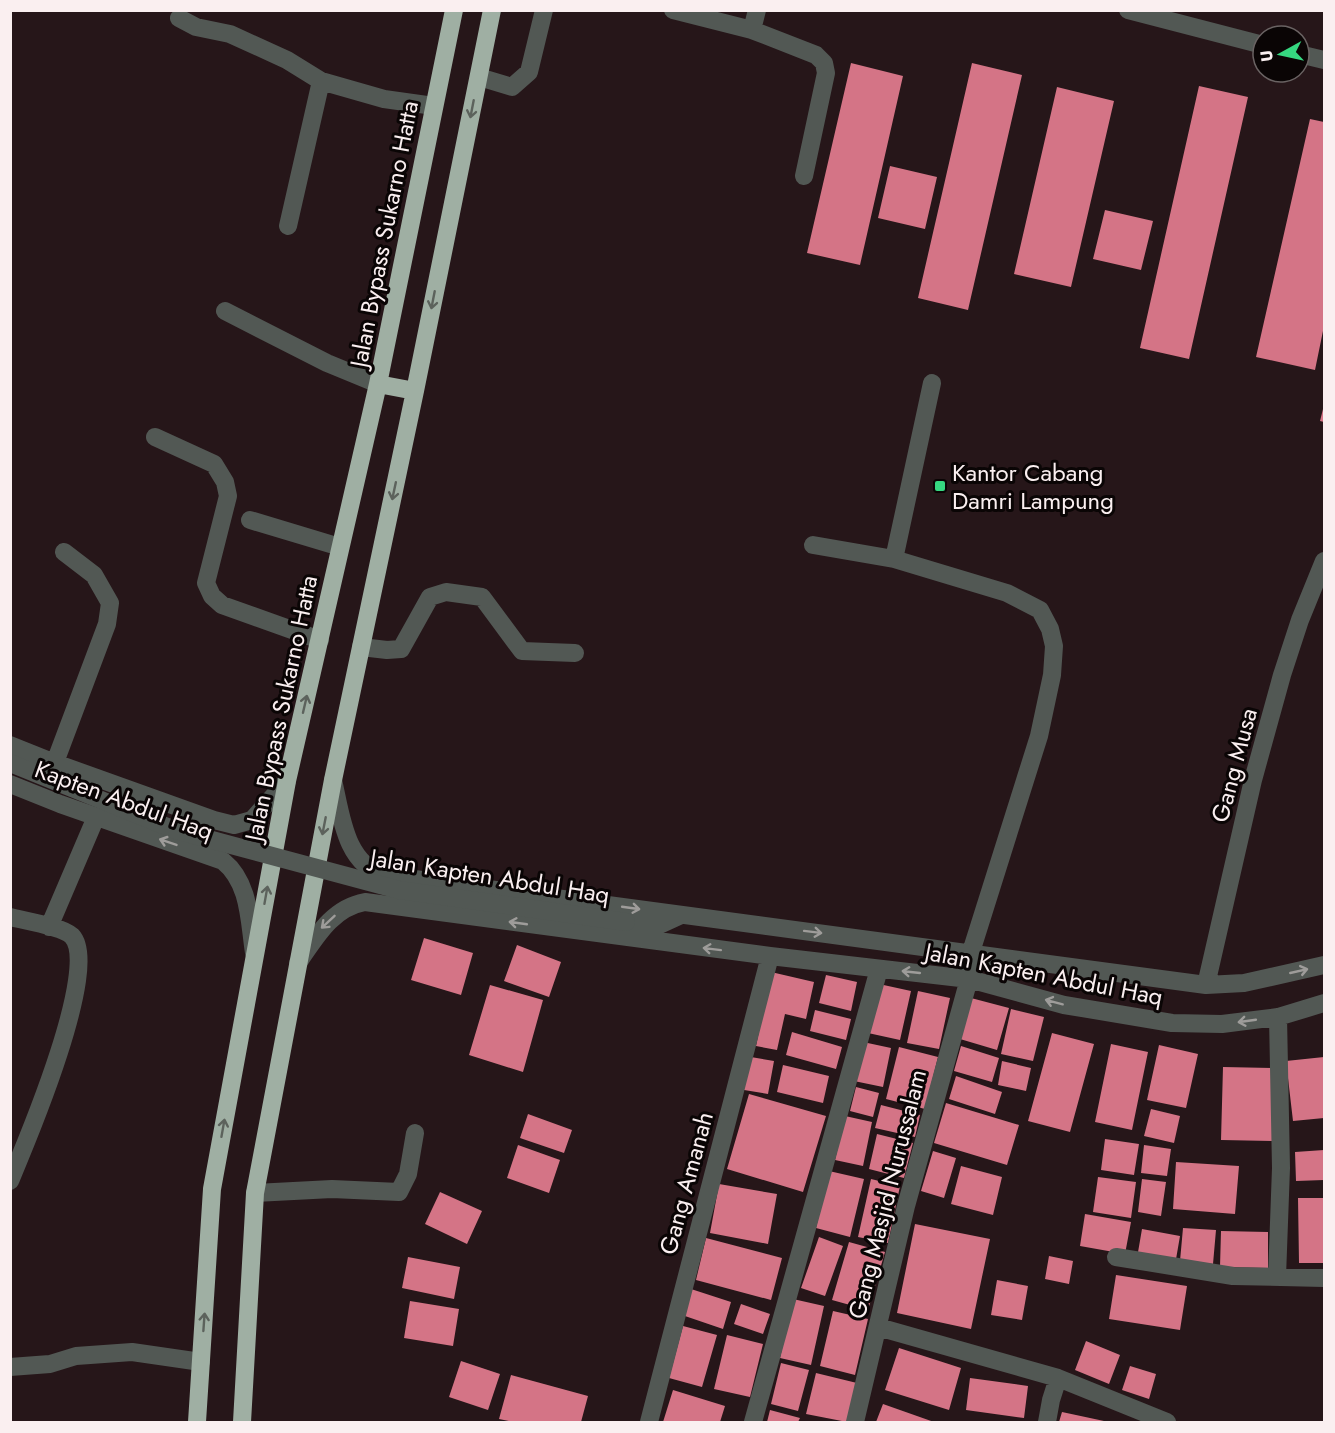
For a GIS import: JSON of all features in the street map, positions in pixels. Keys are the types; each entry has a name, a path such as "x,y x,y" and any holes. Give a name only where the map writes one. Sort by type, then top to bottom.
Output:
{"highway":[{"name":"Jalan Bypass Sukarno Hatta","path":"197,1422 212,1189 254,958 287,781 378,384 454,10"},
{"path":"242,1422 255,1193 333,780 492,10"},
{"path":"378,384 415,391"}],"street":[{"path":"479,77 512,87 529,72 544,10"},
{"path":"673,10 752,30 816,55 824,63 826,73 804,177"},
{"path":"752,30 757,10"},
{"path":"1128,10 1251,42"},
{"path":"178,18 196,27 240,39 287,60 321,81 384,99 434,106"},
{"path":"288,226 321,81"},
{"path":"225,311 327,363 378,384"},
{"path":"894,559 932,384"},
{"path":"155,437 214,464 225,482 228,496 206,583 212,596 222,605 320,640"},
{"path":"250,520 340,547"},
{"name":"Gang Masjid Nurussalam","path":"813,545 894,559 1007,593 1040,610 1050,629 1054,646 1052,675 1039,736 971,952 969,979 906,1206 855,1422"},
{"path":"41,797 107,624 110,603 94,575 64,552"},
{"name":"Gang Musa","path":"1206,985 1253,780 1282,675 1300,620 1324,561"},
{"path":"361,647 401,649 430,597 446,592 482,597 522,651 575,653"},
{"name":"Kapten Abdul Haq","path":"10,745 55,764 234,825 252,820 287,781"},
{"name":"Jalan Kapten Abdul Haq","path":"10,763 175,830 399,890 657,926"},
{"name":"Jalan Kapten Abdul Haq","path":"333,780 345,832 359,861 376,872 400,877 1206,985 1244,983 1324,965"},
{"name":"Kapten Abdul Haq","path":"10,784 223,861 241,880 247,903 254,958"},
{"path":"49,927 96,817"},
{"path":"205,854 219,852 225,844 225,830 214,820"},
{"path":"398,906 390,903 385,891 389,882 400,877"},
{"name":"Jalan Kapten Abdul Haq","path":"297,964 324,924 357,903 365,902 681,945 969,979 1064,1005 1172,1023 1222,1024 1278,1017 1324,1003"},
{"path":"681,945 657,926 683,915"},
{"path":"10,917 70,935 77,944 80,958 69,1021 42,1107 10,1182"},
{"name":"Gang Amanah","path":"649,1422 770,956"},
{"path":"753,1422 879,969"},
{"path":"1277,1277 1281,1168 1278,1017"},
{"path":"255,1193 332,1189 399,1192 408,1174 415,1133"},
{"path":"1116,1257 1233,1276 1324,1278"},
{"path":"878,1327 1058,1378 1167,1422"},
{"path":"10,1366 50,1364 76,1356 132,1352 201,1362"},
{"path":"1047,1422 1050,1400 1058,1378"}],"building":[{"path":"851,63 903,76 860,265 807,253"},
{"path":"972,63 1022,75 968,310 918,298"},
{"path":"1199,86 1248,97 1189,359 1140,348"},
{"path":"1057,87 1114,101 1071,287 1014,274"},
{"path":"1310,119 1324,122 1324,326 1315,370 1256,357"},
{"path":"890,166 937,177 925,229 878,218"},
{"path":"1105,210 1153,221 1141,270 1093,259"},
{"path":"1324,405 1324,422 1320,421"},
{"path":"424,938 473,953 461,995 411,980"},
{"path":"517,945 561,962 549,997 504,981"},
{"path":"771,972 814,982 806,1019 785,1014 777,1050 756,1046"},
{"path":"826,975 857,982 851,1011 819,1003"},
{"path":"879,984 911,991 900,1040 868,1033"},
{"path":"490,985 543,1000 523,1072 469,1055"},
{"path":"918,991 950,998 939,1049 907,1043"},
{"path":"971,998 1009,1008 997,1050 960,1039"},
{"path":"1011,1009 1044,1017 1033,1061 1001,1054"},
{"path":"815,1010 851,1019 846,1040 810,1031"},
{"path":"792,1032 842,1047 836,1069 786,1055"},
{"path":"1052,1033 1094,1044 1070,1132 1028,1121"},
{"path":"863,1042 891,1048 883,1087 854,1081"},
{"path":"1111,1044 1148,1052 1132,1130 1095,1122"},
{"path":"1159,1045 1198,1054 1186,1108 1147,1100"},
{"path":"961,1046 999,1058 992,1082 954,1071"},
{"path":"899,1047 938,1057 925,1109 886,1099"},
{"path":"745,1056 774,1061 768,1094 738,1089"},
{"path":"1324,1057 1324,1118 1293,1121 1286,1061"},
{"path":"1002,1061 1031,1068 1026,1091 998,1085"},
{"path":"783,1065 829,1076 823,1103 777,1092"},
{"path":"1223,1067 1273,1068 1272,1141 1221,1140"},
{"path":"956,1076 1002,1092 995,1114 949,1099"},
{"path":"856,1087 879,1093 873,1117 850,1111"},
{"path":"749,1094 826,1116 803,1192 727,1169"},
{"path":"946,1103 1019,1125 1007,1165 934,1143"},
{"path":"881,1105 920,1115 915,1137 875,1128"},
{"path":"1151,1109 1180,1116 1174,1143 1144,1136"},
{"path":"528,1114 572,1130 564,1153 520,1138"},
{"path":"845,1116 872,1122 863,1166 835,1160"},
{"path":"877,1134 913,1143 904,1178 869,1169"},
{"path":"1105,1139 1139,1144 1134,1175 1101,1170"},
{"path":"518,1145 560,1160 549,1193 507,1178"},
{"path":"1144,1145 1171,1149 1167,1176 1141,1173"},
{"path":"1324,1150 1324,1180 1296,1181 1295,1152"},
{"path":"933,1151 956,1158 944,1198 921,1191"},
{"path":"1176,1162 1239,1166 1235,1214 1173,1209"},
{"path":"961,1166 1002,1177 993,1215 951,1204"},
{"path":"829,1171 864,1179 850,1237 816,1228"},
{"path":"1098,1177 1136,1182 1131,1218 1093,1212"},
{"path":"871,1179 900,1186 888,1243 858,1237"},
{"path":"1142,1179 1166,1182 1161,1216 1138,1212"},
{"path":"719,1184 777,1194 768,1244 710,1233"},
{"path":"440,1192 482,1211 467,1244 425,1224"},
{"path":"1298,1198 1324,1198 1324,1263 1299,1263"},
{"path":"1085,1214 1131,1222 1125,1254 1080,1246"},
{"path":"915,1224 990,1239 971,1329 897,1313"},
{"path":"1183,1228 1216,1230 1213,1264 1180,1261"},
{"path":"1142,1229 1180,1236 1175,1265 1137,1258"},
{"path":"1221,1231 1268,1232 1268,1268 1220,1267"},
{"path":"819,1237 843,1246 825,1296 801,1288"},
{"path":"706,1238 782,1258 771,1300 696,1280"},
{"path":"849,1242 885,1252 868,1310 832,1300"},
{"path":"1049,1256 1073,1261 1069,1284 1045,1279"},
{"path":"408,1257 460,1267 454,1299 402,1288"},
{"path":"1116,1275 1187,1286 1180,1330 1109,1319"},
{"path":"997,1280 1028,1286 1022,1320 991,1315"},
{"path":"691,1289 731,1302 723,1329 682,1315"},
{"path":"793,1299 824,1306 811,1365 780,1358"},
{"path":"410,1301 459,1309 453,1346 404,1338"},
{"path":"741,1304 770,1314 763,1334 734,1324"},
{"path":"833,1311 868,1319 855,1375 820,1366"},
{"path":"683,1326 717,1335 702,1387 669,1378"},
{"path":"727,1335 763,1344 750,1397 714,1389"},
{"path":"1086,1341 1120,1355 1109,1384 1075,1370"},
{"path":"899,1348 961,1368 949,1410 885,1390"},
{"path":"461,1361 500,1374 488,1410 449,1397"},
{"path":"781,1363 809,1370 798,1411 771,1404"},
{"path":"1130,1366 1156,1374 1149,1399 1122,1390"},
{"path":"816,1373 857,1383 847,1422 806,1414"},
{"path":"511,1375 588,1396 581,1422 513,1422 499,1419"},
{"path":"970,1378 1028,1386 1024,1418 966,1410"},
{"path":"673,1390 725,1406 720,1422 663,1422"},
{"path":"883,1404 934,1422 876,1422"},
{"path":"770,1410 800,1418 798,1422 767,1422"},
{"path":"1062,1412 1104,1421 1104,1422 1059,1422"}],"place":[{"name":"Kantor Cabang Damri Lampung","path":"940,486"}]}
